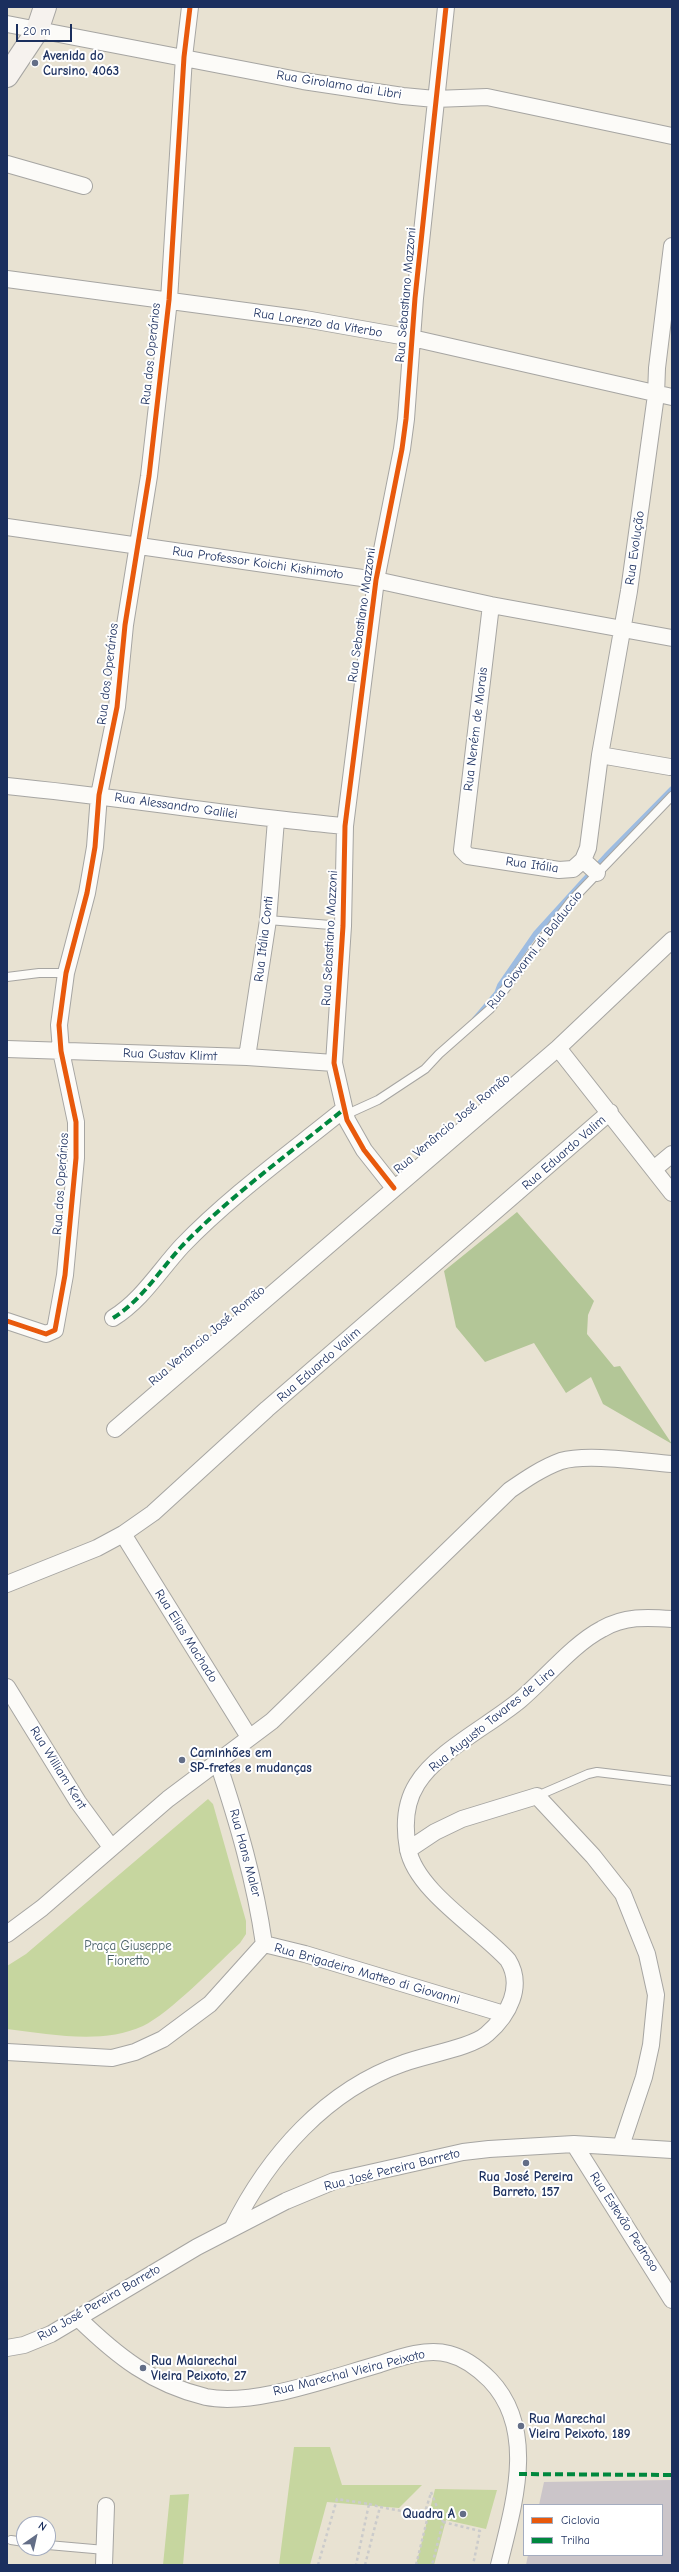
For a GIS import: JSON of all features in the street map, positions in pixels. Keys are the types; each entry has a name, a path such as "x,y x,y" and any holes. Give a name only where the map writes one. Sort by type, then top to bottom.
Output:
{"main road":[{"path":"7,76 37,31 45,7"}],"street":[{"name":"Rua dos Operários","path":"7,1321 46,1334 55,1330 64,1282 76,1158 76,1122 61,1051 59,1025 66,974 87,893 95,847 98,795 117,707 137,546 149,476 169,300 184,57 190,7"},
{"name":"Rua Sebastiano Mazzoni","path":"394,1188 364,1150 344,1113 334,1063 344,926 345,826 376,580 402,449 435,99 446,7"},
{"name":"Rua Girolamo dai Libri","path":"7,24 37,31 184,57 303,81 403,96 435,99 487,97 672,136"},
{"path":"7,164 84,186"},
{"name":"Rua Evolução","path":"586,854 600,755 623,629 656,395 657,368 672,246"},
{"name":"Rua Lorenzo da Viterbo","path":"7,279 305,319 412,338 656,395 672,397"},
{"name":"Rua Professor Koichi Kishimoto","path":"7,527 376,580 491,605 672,638"},
{"name":"Rua Neném de Morais","path":"464,853 462,839 491,605"},
{"path":"600,755 670,767"},
{"name":"Rua Alessandro Galilei","path":"7,786 98,795 276,820 345,826"},
{"name":"Rua Itália Conti","path":"247,1057 268,920 276,820"},
{"name":"Rua Itália","path":"464,853 468,856 568,870 577,867 586,854"},
{"path":"586,854 597,873"},
{"name":"Rua Venâncio José Romão","path":"115,1429 558,1048 672,940"},
{"path":"558,1048 610,1112 672,1193"},
{"name":"Rua Gustav Klimt","path":"7,1049 247,1057 334,1063"},
{"name":"Rua Eduardo Valim","path":"7,1584 97,1548 123,1534 153,1513 267,1409 610,1112"},
{"path":"113,1318 127,1309 182,1246 208,1222 344,1113"},
{"path":"654,1169 672,1154"},
{"path":"7,1934 42,1908 168,1799 218,1763 249,1737 272,1721 510,1490 534,1474 562,1461 579,1458 672,1464"},
{"name":"Rua Elias Machado","path":"123,1534 249,1737"},
{"name":"Rua Augusto Tavares de Lira","path":"408,1850 406,1821 409,1802 418,1782 433,1767 519,1701 600,1629 632,1618 672,1619"},
{"name":"Rua William Kent","path":"7,1687 78,1802 111,1847"},
{"name":"Rua Hans Maler","path":"218,1763 249,1860 258,1900 264,1944"},
{"path":"232,2229 247,2198 262,2174 298,2135 331,2103 380,2071 472,2043 486,2036 504,2014 514,1997 516,1984 514,1969 496,1946 463,1920 421,1876 408,1850 435,1832 462,1819 537,1796 593,1856 623,1894 646,1954 656,1995 652,2039 644,2077 620,2146"},
{"name":"Rua Brigadeiro Matteo di Giovanni","path":"7,2052 112,2058 135,2052 163,2039 210,2004 264,1944 305,1954 504,2014"},
{"name":"Rua José Pereira Barreto","path":"7,2348 24,2345 51,2334 152,2272 286,2201 334,2181 463,2152 574,2144 672,2150"},
{"name":"Rua Estevão Pedroso","path":"574,2144 672,2300"},
{"name":"Rua Marechal Vieira Peixoto","path":"78,2318 141,2372 206,2397 246,2397 285,2390 406,2356 424,2353 449,2354 464,2359 482,2372 503,2396 512,2418 516,2437 519,2474 499,2565"},
{"path":"104,2557 106,2506"}],"lane":[{"name":"Rua Giovanni di Balduccio","path":"344,1113 378,1100 425,1069 439,1054 490,1009 541,939 597,873 672,796"},
{"path":"268,920 344,926"},
{"path":"7,977 39,973 66,974"},
{"path":"537,1796 588,1774 597,1772 672,1781"},
{"path":"11,2540 16,2541"},
{"path":"56,2547 104,2557"}],"path":[{"path":"424,2515 431,2492 442,2522 432,2565"},
{"path":"318,2565 338,2498 428,2516 416,2565"},
{"path":"356,2565 369,2504"},
{"path":"364,2565 380,2507"},
{"path":"442,2522 480,2531 473,2565"}],"green space":[{"path":"517,1212 594,1301 588,1315 587,1334 614,1367 620,1366 672,1444 603,1404 591,1377 566,1393 534,1343 485,1362 456,1327 444,1271"},
{"name":"Praça Giuseppe Fioretto","path":"208,1799 213,1804 246,1921 246,1934 240,1943 206,1976 166,2011 143,2026 127,2032 93,2037 58,2035 7,2029 7,1966 26,1954"},
{"path":"294,2447 330,2447 342,2485 422,2485 399,2508 327,2502 310,2565 279,2565"},
{"path":"435,2489 497,2490 486,2529 446,2520 434,2565 416,2565"},
{"path":"189,2494 183,2565 163,2565 170,2495"}],"building":[{"path":"672,2480 672,2565 526,2565 528,2556 663,2556 663,2504 539,2504 544,2482"}],"waterway":[{"path":"475,1019 497,993 500,985 536,933 606,856 672,789"}],"marked path":[{"path":"113,1318 142,1294 182,1246 220,1210 240,1192 343,1110"},
{"path":"519,2474 672,2475"}],"cycle path":[{"path":"7,1321 46,1334 55,1330 65,1275 76,1158 76,1122 61,1051 59,1025 66,973 87,893 95,847 99,795 117,707 125,625 149,476 169,300 184,57 190,7"},
{"path":"394,1188 364,1150 347,1120 334,1063 343,926 345,826 376,580 402,449 406,419 415,298 446,7"}],"place":[{"name":"Avenida do Cursino, 4063","path":"35,63"},
{"name":"Caminhões em SP-fretes e mudanças","path":"182,1760"},
{"name":"Rua José Pereira Barreto, 157","path":"526,2163"},
{"name":"Rua Malarechal Vieira Peixoto, 27","path":"143,2368"},
{"name":"Rua Marechal Vieira Peixoto, 189","path":"521,2426"},
{"name":"Quadra A","path":"463,2514"}]}
